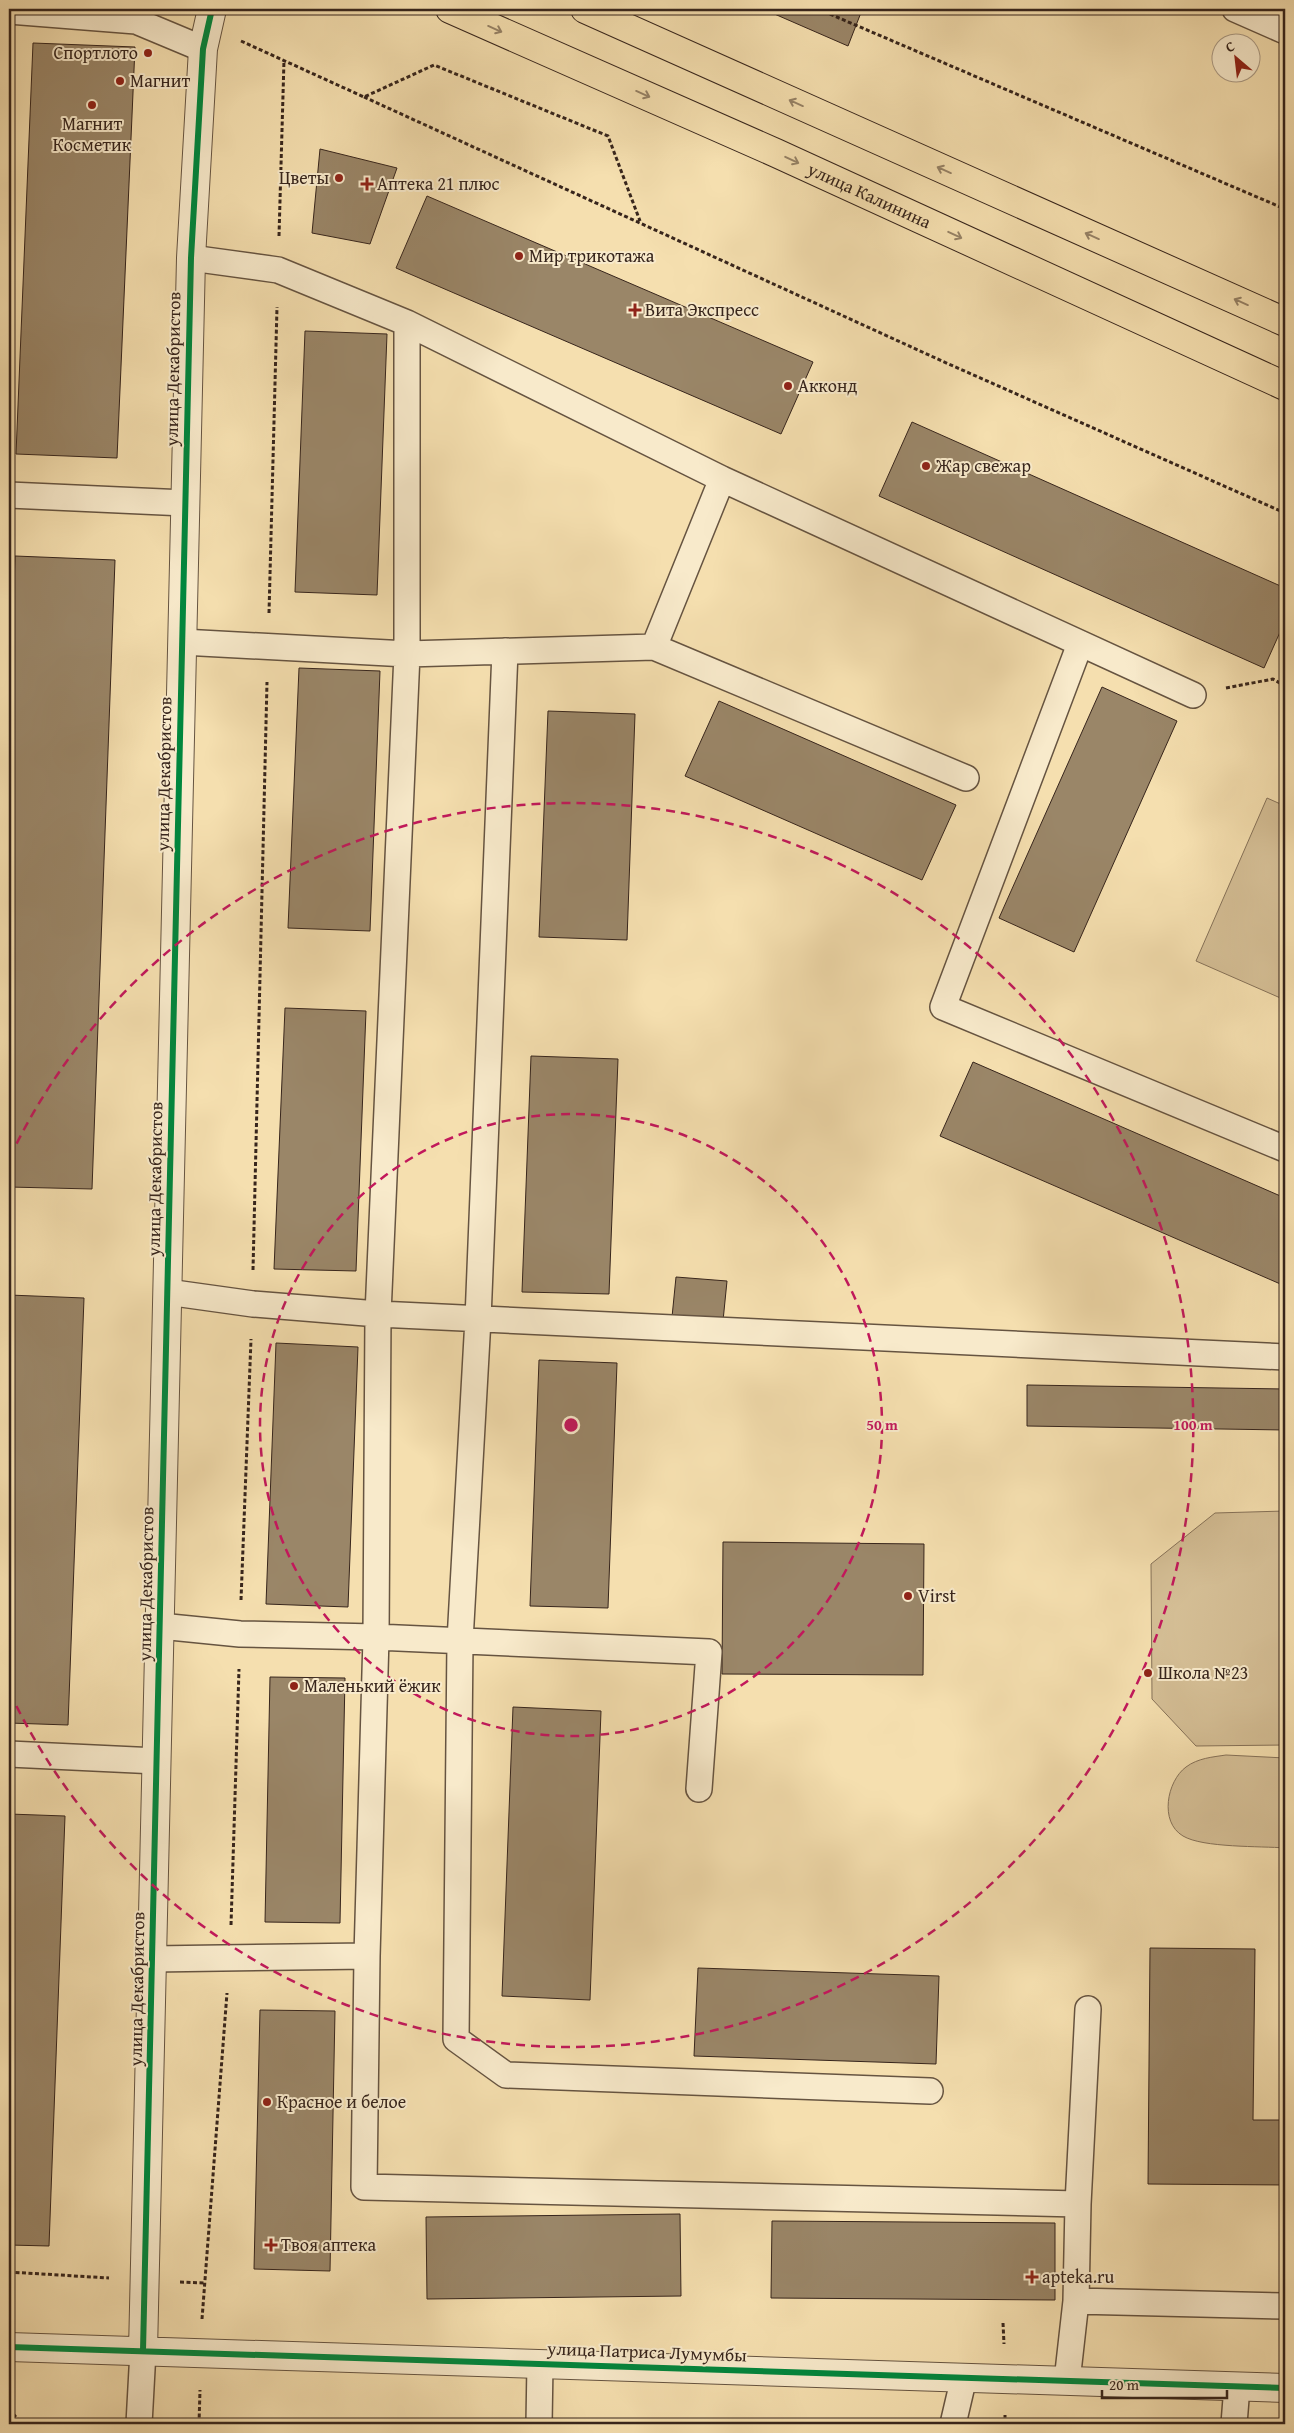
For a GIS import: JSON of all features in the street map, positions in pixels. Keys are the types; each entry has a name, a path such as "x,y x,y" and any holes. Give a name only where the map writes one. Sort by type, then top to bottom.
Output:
{"main road":[{"name":"улица Калинина","path":"450,9 794,162 1285,386"},
{"path":"585,9 1285,322"}],"street":[{"name":"улица Декабристов","path":"143,2351 191,258 203,49 212,9"},
{"name":"улица Патриса Лумумбы","path":"9,2347 1285,2388"}],"lane":[{"path":"1235,9 1285,31"},
{"path":"9,11 136,21 203,49"},
{"path":"191,258 278,270 407,323 722,480 1192,695"},
{"path":"407,323 407,654 378,1314 376,1637 366,1956 364,2187 1078,2204"},
{"path":"654,647 722,480"},
{"path":"9,495 185,503"},
{"path":"182,642 407,654 654,647 966,778"},
{"path":"1080,644 943,1007 1285,1149"},
{"path":"505,651 478,1319 460,1641 456,2039 506,2075 930,2091"},
{"path":"167,1292 253,1304 378,1314 1285,1357"},
{"path":"160,1626 240,1634 376,1637 710,1652 699,1789"},
{"path":"9,1754 157,1761"},
{"path":"152,1959 366,1956"},
{"path":"1067,2381 1076,2302 1078,2204 1088,2009"},
{"path":"1076,2302 1285,2306"},
{"path":"139,2424 143,2351"},
{"path":"539,2424 540,2364"},
{"path":"953,2424 964,2378"},
{"path":"1234,2424 1237,2386"}],"path":[{"path":"818,9 1285,209"},
{"path":"233,37 942,361 1285,513"},
{"path":"199,2424 200,2354 230,1957 253,1304 284,60"},
{"path":"364,97 434,65 608,136 640,222"},
{"path":"1192,695 1272,679 1285,686"},
{"path":"1003,2323 1004,2347"},
{"path":"9,2408 22,2424"}],"shaded area":[{"path":"1267,798 1285,806 1285,1000 1196,961"},
{"path":"1285,1511 1285,1745 1196,1746 1152,1699 1151,1564 1215,1513"},
{"path":"1226,1755 1285,1758 1285,1848 1204,1843 1183,1836 1175,1830 1168,1812 1168,1802 1170,1791 1179,1773 1195,1762"}],"building":[{"path":"763,9 858,9 862,10 848,46"},
{"path":"33,43 135,47 117,458 16,454"},
{"path":"320,149 397,168 370,244 312,233"},
{"path":"427,196 813,362 781,434 396,268"},
{"path":"305,331 387,334 377,595 295,592"},
{"path":"912,422 1285,588 1285,621 1264,668 879,496"},
{"path":"15,556 115,560 92,1189 9,1187 9,736"},
{"path":"299,668 380,671 370,931 288,928"},
{"path":"1102,687 1177,721 1074,952 999,918"},
{"path":"719,701 956,805 922,880 685,776"},
{"path":"548,711 635,714 627,940 539,937"},
{"path":"285,1008 366,1011 356,1271 274,1269"},
{"path":"531,1056 618,1059 609,1294 522,1292"},
{"path":"973,1062 1285,1198 1285,1286 940,1136"},
{"path":"676,1277 727,1281 723,1321 672,1317"},
{"path":"9,1295 84,1298 68,1725 9,1723"},
{"path":"276,1343 358,1347 348,1607 266,1604"},
{"path":"539,1360 617,1363 608,1608 530,1606"},
{"path":"1027,1385 1285,1389 1285,1430 1027,1426"},
{"path":"723,1542 924,1544 923,1675 722,1674"},
{"path":"270,1677 345,1678 340,1923 265,1922"},
{"path":"513,1707 601,1711 590,2000 502,1996"},
{"path":"9,1814 65,1816 49,2246 9,2245"},
{"path":"1150,1948 1255,1949 1253,2120 1285,2120 1285,2185 1148,2184"},
{"path":"698,1968 939,1976 936,2064 694,2056"},
{"path":"260,2010 335,2011 330,2271 254,2269"},
{"path":"680,2214 681,2296 427,2299 426,2217"},
{"path":"772,2221 1055,2223 1055,2300 771,2298"}],"cycle path":[{"path":"143,2351 191,258 203,49 212,9"},
{"path":"9,2347 1285,2388"}],"place":[{"name":"Спортлото","path":"148,53"},
{"name":"Магнит","path":"120,81"},
{"name":"Магнит Косметик","path":"92,105"},
{"name":"Цветы","path":"339,178"},
{"name":"Аптека 21 плюс","path":"367,184"},
{"name":"Мир трикотажа","path":"519,256"},
{"name":"Вита Экспресс","path":"635,310"},
{"name":"Акконд","path":"788,386"},
{"name":"Жар свежар","path":"926,466"},
{"name":"Virst","path":"908,1596"},
{"name":"Школа №23","path":"1148,1673"},
{"name":"Маленький ёжик","path":"294,1686"},
{"name":"Красное и белое","path":"267,2102"},
{"name":"Твоя аптека","path":"271,2245"},
{"name":"apteka.ru","path":"1032,2277"}]}
